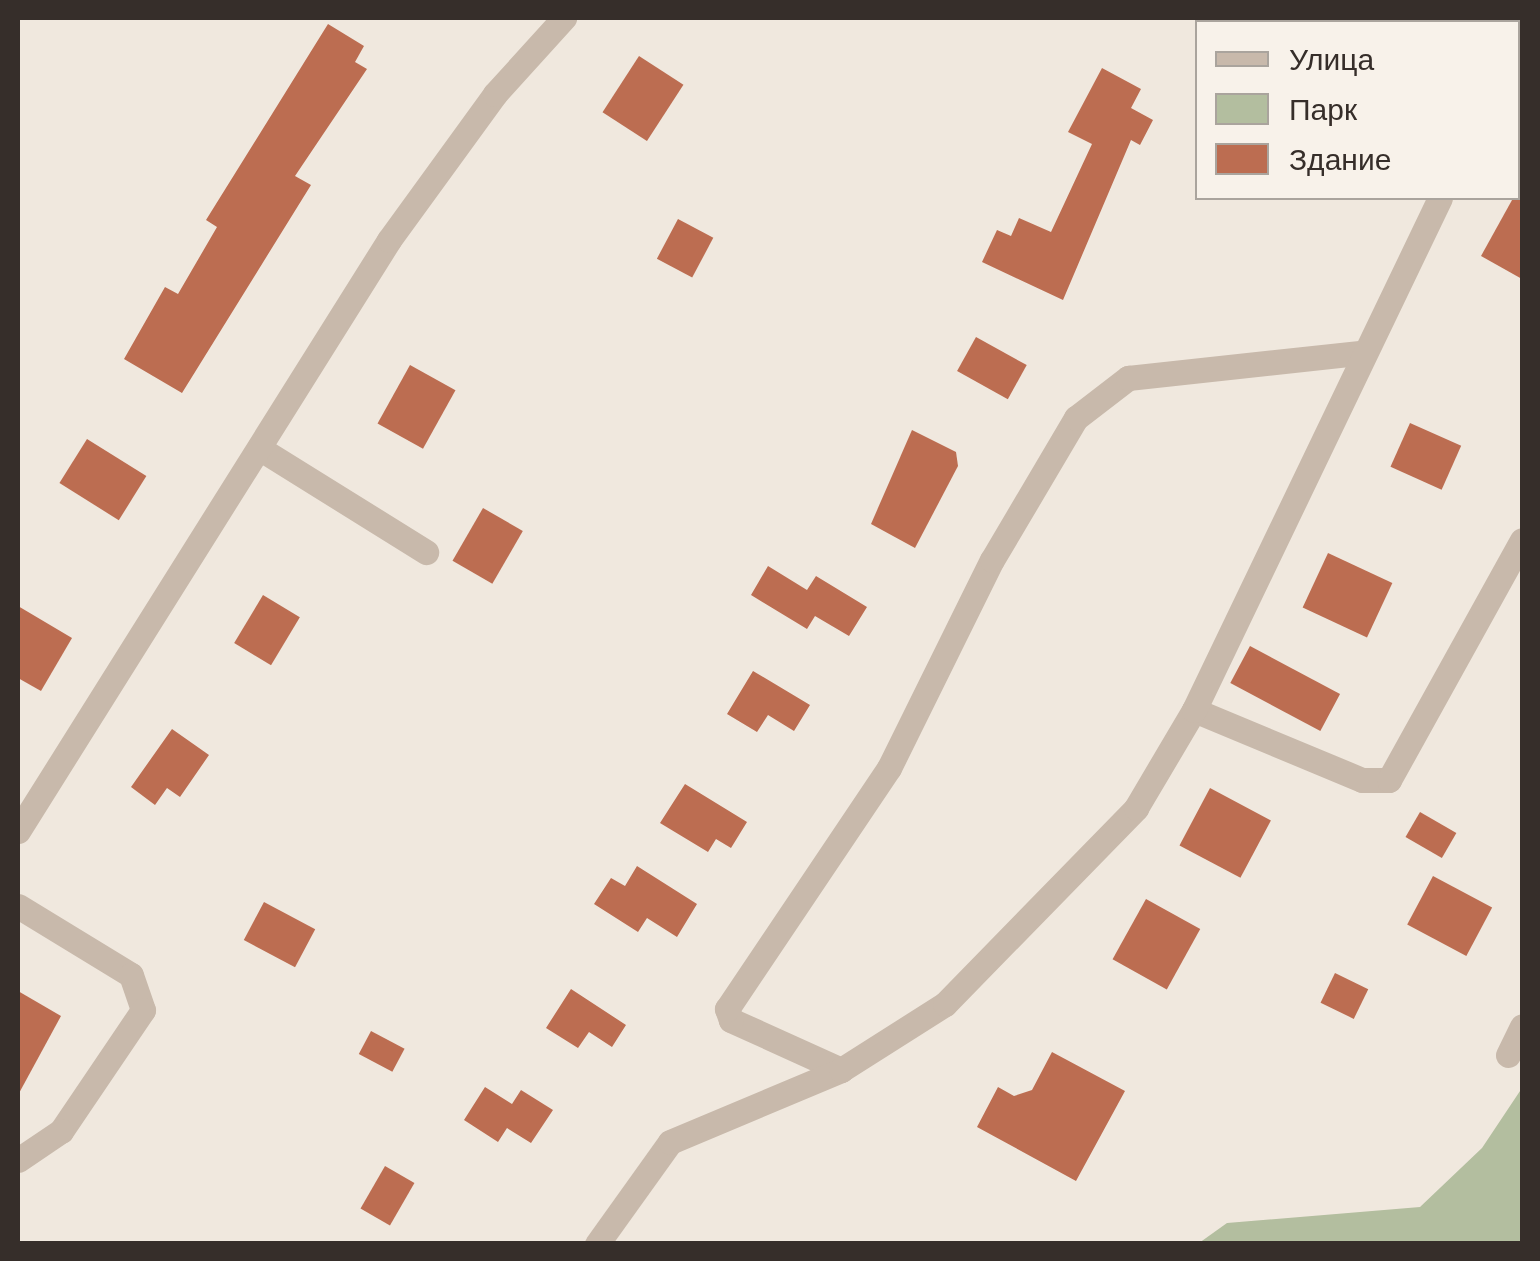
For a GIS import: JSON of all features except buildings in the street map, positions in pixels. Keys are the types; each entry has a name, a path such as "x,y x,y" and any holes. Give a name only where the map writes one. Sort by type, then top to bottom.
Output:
{"street":[{"path":"18,830 389,240 564,18"},
{"path":"597,1244 670,1142 841,1070 945,1004 1071,884 1136,808 1194,710 1360,353 1439,200"},
{"path":"841,1070 731,1020 727,1010 889,768 992,560 1076,418 1128,378 1360,353"},
{"path":"259,448 426,552"},
{"path":"1194,710 1362,780 1388,780 1522,540"},
{"path":"18,906 132,975 144,1010 61,1132 18,1160"},
{"path":"1508,1055 1522,1026"}],"green space":[{"path":"1522,1088 1522,1243 1199,1243 1227,1223 1420,1207 1482,1148"}]}
